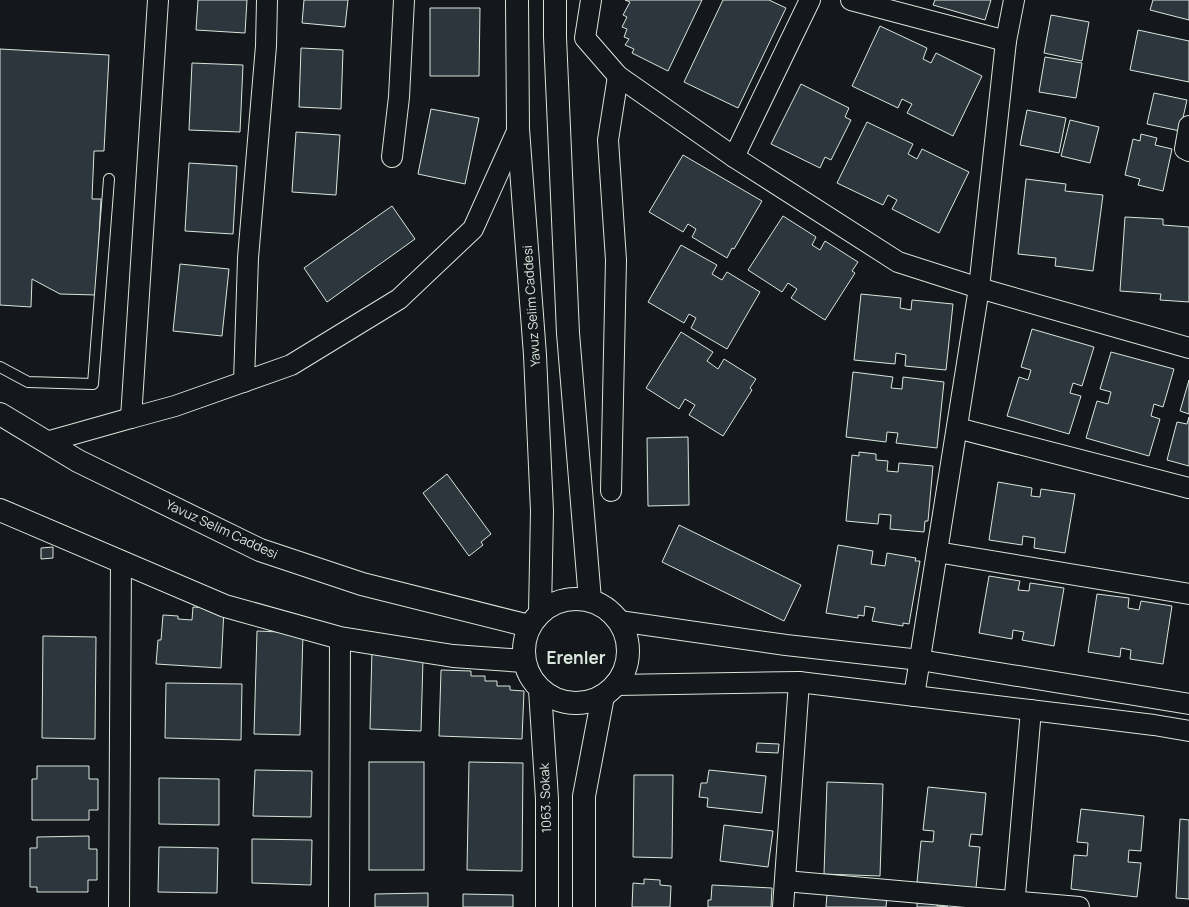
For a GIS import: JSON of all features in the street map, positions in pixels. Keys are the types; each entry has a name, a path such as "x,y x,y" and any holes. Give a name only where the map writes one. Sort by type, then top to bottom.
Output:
{"main road":[{"name":"Yavuz Selim Caddesi","path":"0,414 78,461 260,550 362,584 534,619 542,511 534,355 518,129 517,0"},
{"path":"555,0 555,37 568,333 590,600"},
{"path":"0,510 225,606 340,638 453,656 524,661"},
{"path":"572,598 590,600 607,608 619,621 626,637 628,654 624,671 609,690 587,702 570,703 554,699 540,690 530,676 524,661 524,644 534,619 555,602 572,598"},
{"name":"1063. Sokak","path":"540,690 547,799 547,907"},
{"path":"584,907 584,796 609,690"}],"street":[{"path":"131,418 158,0"},
{"path":"244,382 248,258 265,53 267,0"},
{"path":"392,157 399,97 404,0"},
{"path":"591,0 586,38 618,76 734,157 898,262 979,288 1189,348"},
{"path":"734,157 810,0"},
{"path":"851,0 1006,41"},
{"path":"914,696 979,288 1006,41 1014,0"},
{"path":"611,491 616,260 608,140 618,76"},
{"path":"1189,126 1185,149 1189,151"},
{"path":"46,442 175,406 291,365 399,299 473,229 518,129"},
{"path":"957,428 1189,488"},
{"path":"937,552 1189,594"},
{"path":"119,907 121,561"},
{"path":"619,621 786,645 920,660 1189,704"},
{"path":"339,907 340,638"},
{"path":"609,690 799,682 1154,725 1189,731"},
{"path":"783,907 799,682"},
{"path":"1015,904 1031,710"},
{"path":"785,881 1015,904 1078,907"}],"lane":[{"path":"0,367 28,382 93,384 109,179"}],"building":[{"path":"198,0 247,0 245,33 196,30"},
{"path":"304,0 348,0 345,27 302,23"},
{"path":"625,0 702,0 668,71 632,53 634,49 625,45 629,39 624,37 627,29 622,27 627,17 623,15 630,2"},
{"path":"723,0 769,0 786,8 738,108 684,82"},
{"path":"935,0 991,0 985,20 933,5"},
{"path":"1153,0 1189,0 1189,20 1150,10"},
{"path":"430,8 480,8 479,76 430,76"},
{"path":"1051,15 1089,22 1082,61 1044,53"},
{"path":"880,26 927,48 923,59 931,63 936,53 982,76 953,136 907,113 912,104 902,99 898,108 852,86"},
{"path":"1138,30 1189,41 1189,82 1130,70"},
{"path":"301,48 343,50 341,109 299,107"},
{"path":"0,49 109,55 104,151 94,151 92,199 101,199 96,295 60,294 32,279 31,307 0,305"},
{"path":"1045,57 1082,63 1076,98 1039,92"},
{"path":"192,63 243,65 240,132 189,130"},
{"path":"801,84 849,108 845,117 851,120 831,160 825,157 820,168 771,144"},
{"path":"1154,93 1187,100 1180,131 1147,124"},
{"path":"431,109 479,118 465,184 418,174"},
{"path":"1027,110 1066,118 1059,153 1020,145"},
{"path":"1070,120 1099,127 1090,163 1061,156"},
{"path":"867,122 913,144 908,154 917,159 922,149 969,172 939,233 892,209 897,200 888,195 883,205 837,183"},
{"path":"296,132 340,135 336,195 292,192"},
{"path":"1141,134 1157,138 1155,145 1172,149 1163,191 1138,185 1140,179 1125,175 1133,139 1140,141"},
{"path":"683,155 762,201 734,249 732,248 727,258 692,237 696,229 688,224 683,232 649,212"},
{"path":"189,163 237,166 233,234 185,231"},
{"path":"1026,179 1066,184 1065,191 1103,195 1093,271 1055,266 1056,258 1018,254"},
{"path":"392,206 415,239 327,302 304,268"},
{"path":"783,216 816,237 812,245 820,250 825,241 858,262 852,271 855,273 825,320 791,298 797,289 788,283 782,292 748,270"},
{"path":"1125,217 1163,219 1163,225 1189,227 1189,302 1160,300 1161,294 1120,291"},
{"path":"681,245 717,265 712,274 722,280 727,272 760,292 727,349 691,328 696,318 689,314 684,323 648,302"},
{"path":"180,264 229,269 222,336 173,331"},
{"path":"861,294 901,298 900,308 911,310 912,300 953,304 946,370 905,366 906,355 896,353 895,364 854,360"},
{"path":"1032,329 1094,347 1082,386 1073,383 1070,393 1081,396 1069,434 1007,416 1019,377 1028,380 1031,370 1021,367"},
{"path":"681,332 713,352 707,361 718,369 724,359 756,379 750,388 752,390 723,436 689,415 695,405 685,399 679,409 646,388"},
{"path":"1111,352 1174,369 1163,407 1154,404 1151,416 1160,419 1149,456 1086,438 1097,401 1108,404 1111,392 1100,389"},
{"path":"853,372 893,377 891,388 902,389 903,377 944,382 937,448 896,443 898,433 887,432 886,442 846,437"},
{"path":"1189,380 1189,414 1180,411"},
{"path":"1189,417 1189,466 1167,460 1177,422 1187,424"},
{"path":"688,437 689,505 648,506 647,438"},
{"path":"859,452 876,454 876,460 888,461 887,471 898,472 899,463 933,466 928,521 925,521 924,532 890,529 891,515 879,514 878,524 846,521 852,455 859,456"},
{"path":"447,474 491,534 481,542 483,545 469,556 423,493"},
{"path":"998,482 1032,488 1031,496 1040,497 1041,489 1075,494 1065,553 1034,548 1035,538 1023,536 1022,545 989,540"},
{"path":"679,525 801,585 784,621 662,562"},
{"path":"838,545 873,551 871,564 885,566 887,553 916,558 915,561 920,561 909,624 903,623 903,626 872,621 875,608 865,606 864,616 858,615 858,618 826,613"},
{"path":"53,547 53,558 41,559 41,548"},
{"path":"989,576 1020,581 1018,590 1029,591 1030,583 1064,588 1054,646 1022,640 1024,632 1013,630 1012,639 979,633"},
{"path":"1097,594 1129,598 1128,608 1139,610 1141,601 1172,606 1163,664 1130,659 1131,650 1121,648 1120,657 1088,652"},
{"path":"193,607 224,609 221,668 156,664 158,640 161,640 163,615 178,616 178,619 192,620"},
{"path":"257,631 303,633 300,735 254,734"},
{"path":"43,636 96,637 95,739 42,738"},
{"path":"372,649 423,658 421,731 370,729"},
{"path":"441,670 471,671 471,676 485,676 485,681 497,681 497,686 510,686 510,690 524,691 522,739 439,736"},
{"path":"166,683 242,684 241,740 165,738"},
{"path":"757,743 779,744 778,753 756,752"},
{"path":"369,762 424,762 424,870 369,870"},
{"path":"469,762 523,763 522,871 467,870"},
{"path":"37,766 89,766 89,779 98,779 98,810 89,810 89,820 32,820 32,779 37,779"},
{"path":"255,770 312,771 311,817 253,816"},
{"path":"709,770 766,776 762,813 707,807 708,798 699,797 701,783 707,783"},
{"path":"634,775 673,775 672,858 633,857"},
{"path":"159,778 219,779 219,825 159,824"},
{"path":"827,782 883,784 880,876 824,874"},
{"path":"928,787 986,793 982,835 971,834 969,846 980,847 976,888 917,882 921,841 933,842 934,831 923,830"},
{"path":"1081,809 1144,816 1141,851 1129,850 1128,862 1141,863 1137,897 1071,889 1074,855 1087,856 1088,843 1077,842"},
{"path":"1180,819 1189,820 1189,899 1176,898"},
{"path":"724,825 773,831 768,867 720,861"},
{"path":"89,836 89,849 97,849 97,880 88,880 88,892 37,892 37,887 30,887 30,848 37,848 37,837"},
{"path":"252,839 312,840 311,885 252,883"},
{"path":"159,847 218,848 217,893 158,892"},
{"path":"644,879 660,880 660,885 671,886 670,907 632,907 633,883 644,884"},
{"path":"712,885 772,888 771,907 708,907 708,900 711,900"},
{"path":"428,893 428,907 375,907 375,894"},
{"path":"463,894 513,895 513,907 463,907"},
{"path":"827,894 887,897 886,907 826,907"},
{"path":"917,901 937,903 937,906 948,907 917,907"}],"district":[{"name":"Erenler","path":"576,658"}]}
